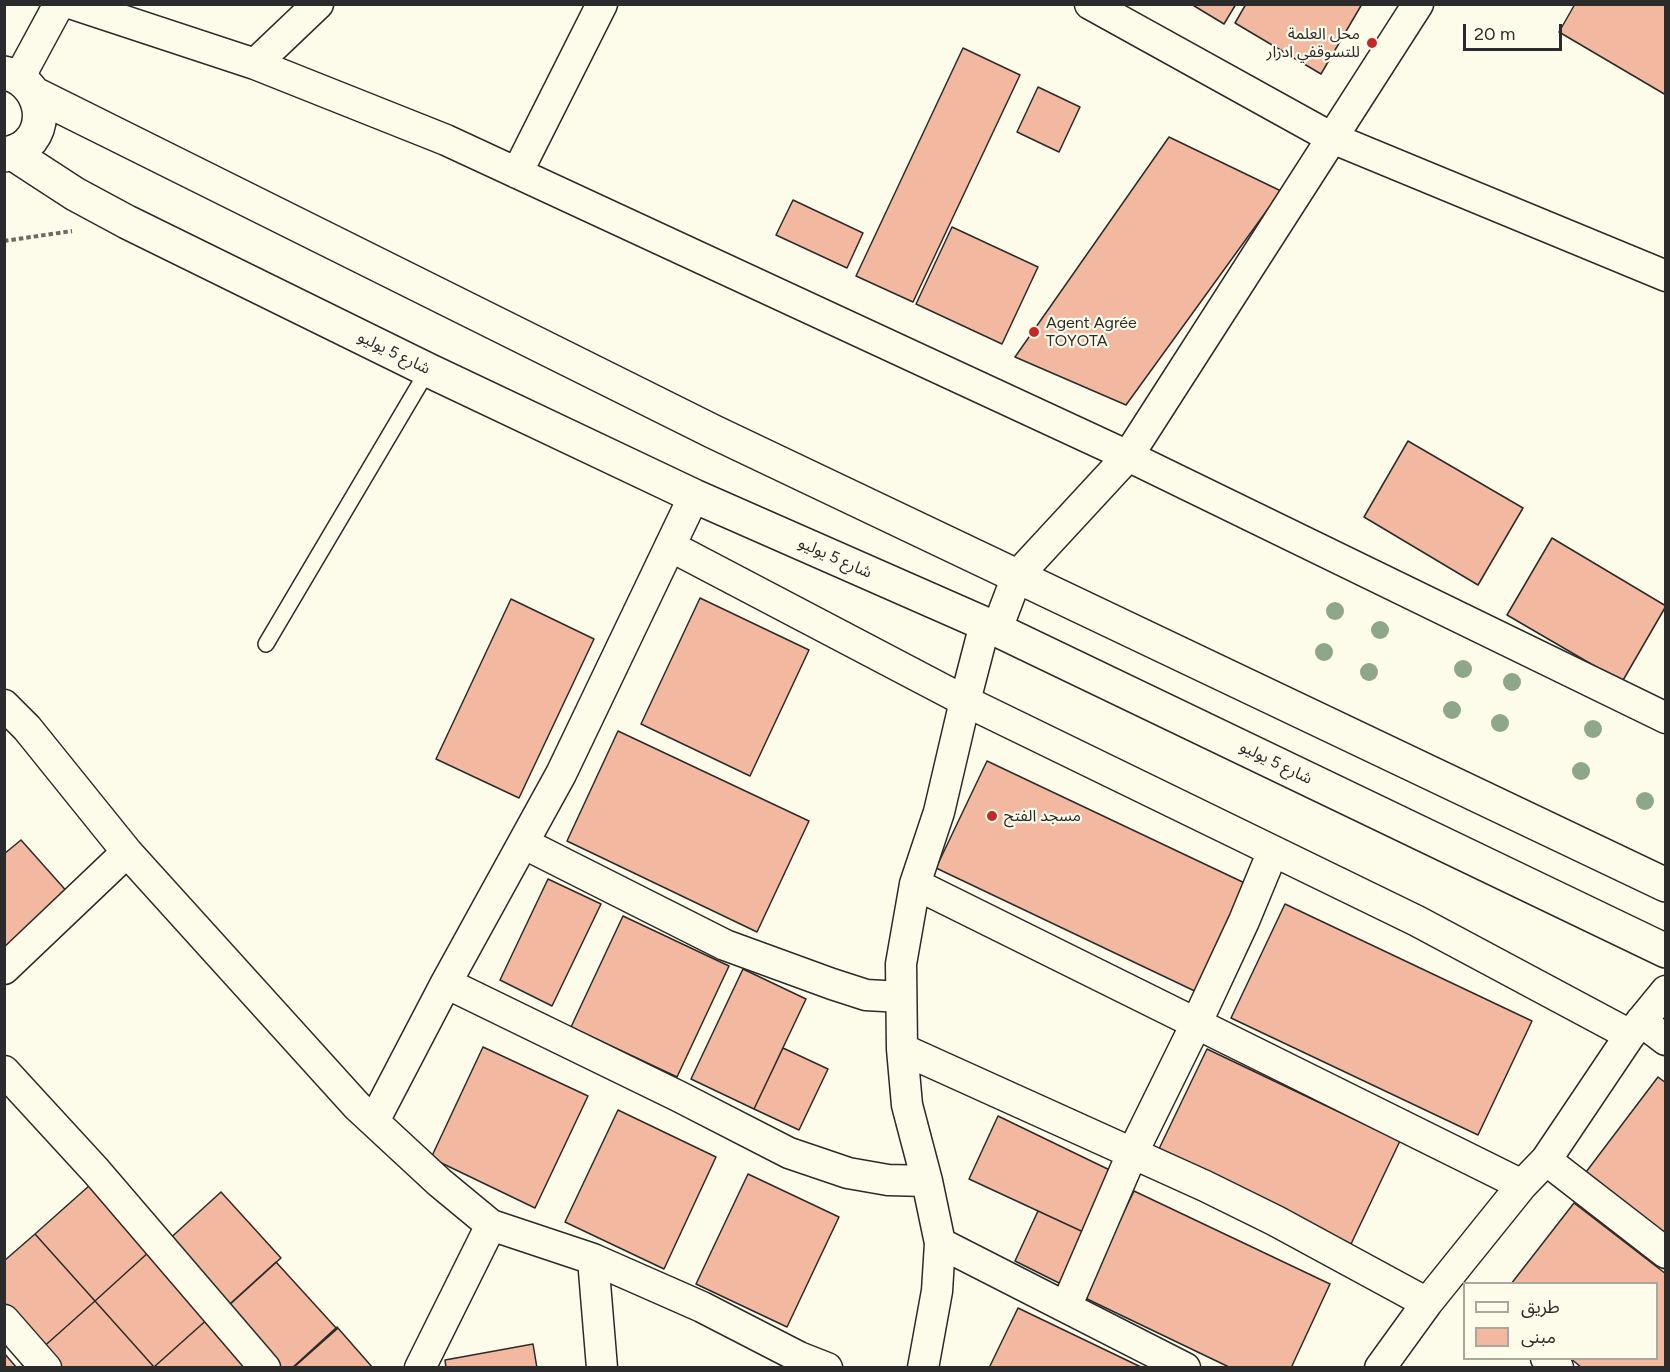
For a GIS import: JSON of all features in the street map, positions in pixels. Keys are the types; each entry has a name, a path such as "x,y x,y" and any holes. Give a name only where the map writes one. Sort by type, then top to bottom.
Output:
{"main road":[{"path":"8,154 22,148 31,140 40,117 39,105 19,82"},
{"path":"19,82 714,432 1665,885"},
{"name":"شارع 5 يوليو","path":"8,154 127,222 429,370 694,496 991,626 1665,951"}],"street":[{"path":"19,82 59,4"},
{"path":"74,4 255,63 446,140 1128,456 1665,718"},
{"path":"255,63 318,4"},
{"path":"517,173 602,4"},
{"path":"1090,4 1332,138 1665,276"},
{"path":"922,1368 937,1291 940,1243 907,1105 902,1049 901,964 915,884 939,812 965,701 991,626 1017,576 1128,456 1418,4"},
{"path":"374,1121 446,983 561,774 694,496"},
{"path":"670,546 965,701 1636,1028 1665,1040"},
{"path":"4,705 27,728 127,852 357,1106 439,1182 491,1225 593,1258 702,1307 799,1357 827,1368"},
{"path":"523,843 724,945 867,995 901,997"},
{"path":"1066,1307 1132,1154 1244,921 1273,850"},
{"path":"4,969 127,852"},
{"path":"915,884 1522,1185"},
{"path":"446,983 789,1153 848,1173 888,1180 927,1181"},
{"path":"1380,1368 1446,1294 1522,1185 1546,1160 1636,1028 1665,991"},
{"path":"902,1049 1205,1186 1266,1216 1446,1294"},
{"path":"4,1071 96,1171 266,1368"},
{"path":"1546,1160 1665,1253"},
{"path":"420,1368 491,1225"},
{"path":"940,1243 1185,1368"},
{"path":"593,1258 602,1368"},
{"path":"4,1320 46,1368"}],"lane":[{"path":"266,644 429,370"}],"path":[{"path":"4,241 127,222"}],"building":[{"path":"1191,4 1236,4 1224,24"},
{"path":"1246,4 1362,4 1321,74 1235,23"},
{"path":"1575,4 1666,4 1666,95 1559,32"},
{"path":"963,48 1020,75 913,302 856,276"},
{"path":"1038,87 1080,107 1059,152 1017,132"},
{"path":"1169,137 1281,191 1126,405 1015,357"},
{"path":"793,200 863,233 847,268 776,235"},
{"path":"952,227 1038,267 1002,344 916,304"},
{"path":"1408,441 1523,508 1478,585 1364,517"},
{"path":"1552,538 1666,606 1622,682 1507,615"},
{"path":"700,598 809,650 750,776 641,724"},
{"path":"511,599 594,639 519,798 436,759"},
{"path":"618,731 809,821 757,932 567,841"},
{"path":"987,761 1251,886 1201,994 936,868"},
{"path":"21,840 70,895 4,955 4,854"},
{"path":"548,879 601,904 552,1006 500,980"},
{"path":"1285,904 1532,1021 1478,1135 1231,1018"},
{"path":"623,916 729,966 677,1077 571,1027"},
{"path":"743,969 806,999 754,1109 691,1079"},
{"path":"483,1047 588,1096 535,1208 431,1158"},
{"path":"783,1048 828,1069 799,1130 754,1109"},
{"path":"1207,1049 1400,1141 1351,1244 1157,1153"},
{"path":"1658,1077 1666,1083 1666,1238 1583,1176"},
{"path":"618,1110 716,1157 664,1269 565,1222"},
{"path":"998,1116 1120,1175 1092,1236 969,1179"},
{"path":"748,1174 839,1217 787,1327 696,1284"},
{"path":"90,1185 150,1251 95,1301 35,1234"},
{"path":"1134,1191 1330,1284 1291,1368 1231,1368 1083,1297"},
{"path":"221,1192 281,1258 226,1308 166,1242"},
{"path":"1574,1203 1666,1274 1666,1368 1582,1368 1572,1360 1658,1360 1658,1282 1513,1282"},
{"path":"1038,1211 1092,1236 1067,1287 1015,1261"},
{"path":"35,1234 95,1301 40,1350 4,1312 4,1261"},
{"path":"150,1251 210,1317 154,1367 95,1301"},
{"path":"276,1262 337,1329 293,1368 271,1368 221,1312"},
{"path":"95,1301 154,1367 55,1368 40,1350"},
{"path":"1018,1308 1143,1368 989,1368"},
{"path":"210,1317 255,1368 154,1367"},
{"path":"337,1327 373,1368 292,1368"},
{"path":"533,1344 537,1368 446,1368 445,1360"},
{"path":"4,1353 17,1368 4,1368"}],"place":[{"name":"محل العلمة للتسوقفي ادرار","path":"1372,43"},
{"name":"Agent Agrée TOYOTA","path":"1034,332"},
{"name":"مسجد الفتح","path":"992,816"}]}
